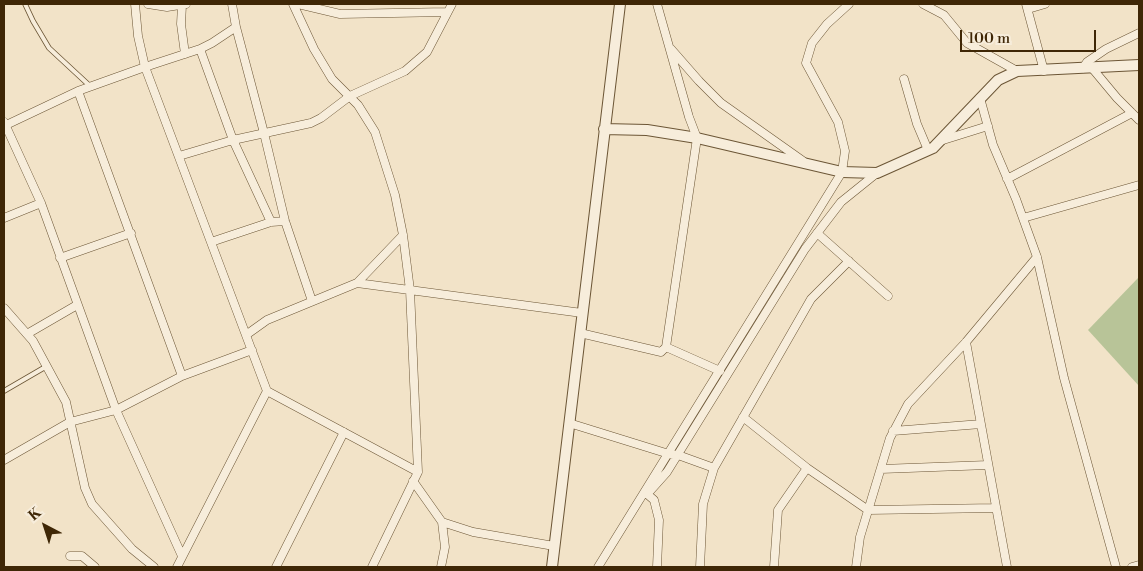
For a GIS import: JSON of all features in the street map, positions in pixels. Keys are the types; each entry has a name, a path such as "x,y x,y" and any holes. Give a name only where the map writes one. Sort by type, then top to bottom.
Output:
{"street":[{"path":"134,4 138,36 145,67 267,391 418,472"},
{"path":"148,4 167,7 184,5 181,24 185,54"},
{"path":"232,4 236,27 285,221 312,301"},
{"path":"293,4 314,49 332,79 350,96 375,132 395,195 403,236 410,290 418,472 372,567"},
{"path":"298,4 340,14 446,12"},
{"path":"179,156 233,140 311,123 321,118 350,96 405,71 427,52 446,12 452,4"},
{"path":"552,567 620,4"},
{"path":"580,333 661,352 666,347 696,138 657,4"},
{"path":"598,567 842,172 845,151 838,122 806,63 812,44 827,24 848,4"},
{"path":"923,4 944,15 967,43 1017,71"},
{"path":"1044,71 1027,6 1045,4"},
{"path":"182,556 116,410 40,203 4,125 90,86 200,49 236,27"},
{"path":"1139,33 1106,49 1087,62 1088,68 1139,120"},
{"path":"669,47 721,103 806,164"},
{"path":"200,49 233,140 271,222"},
{"path":"638,503 668,472 805,249 841,202 877,173 933,148 998,80 1017,71 1139,65"},
{"path":"904,79 917,124 928,150"},
{"path":"78,91 182,376"},
{"path":"980,98 993,145 1037,256 1064,378 1116,567"},
{"path":"1007,179 1132,113"},
{"path":"939,142 988,126"},
{"path":"604,129 647,130 696,138 842,172 877,173"},
{"path":"1023,218 1139,185"},
{"path":"4,218 40,203"},
{"path":"211,242 271,222 285,221"},
{"path":"60,258 131,233"},
{"path":"817,233 888,296"},
{"path":"246,335 268,320 357,283 403,236"},
{"path":"856,567 860,536 880,469 893,431 908,404 966,342 1037,256"},
{"path":"700,567 703,504 714,468 810,299 848,261"},
{"path":"357,283 582,313"},
{"path":"27,334 77,305"},
{"path":"4,308 33,341 66,402 85,488 92,504 132,549 154,567"},
{"path":"966,342 1007,567"},
{"path":"666,347 720,371"},
{"path":"4,460 70,422 116,410 182,376 252,350"},
{"path":"177,567 267,391"},
{"path":"743,417 807,468 868,510 996,508"},
{"path":"569,424 669,454 678,455 714,468"},
{"path":"893,431 981,424"},
{"path":"276,567 344,432"},
{"path":"880,469 988,464"},
{"path":"774,567 778,510 807,468"},
{"path":"413,482 442,522 444,547 441,567"},
{"path":"647,494 654,500 659,520 657,567"},
{"path":"442,522 473,532 554,546"},
{"path":"70,556 82,556 95,567"},
{"path":"1132,567 1139,565"}],"lane":[{"path":"25,4 33,22 49,48 90,86"},
{"path":"4,391 46,366"}],"green space":[{"path":"1139,277 1139,386 1088,330"}]}
